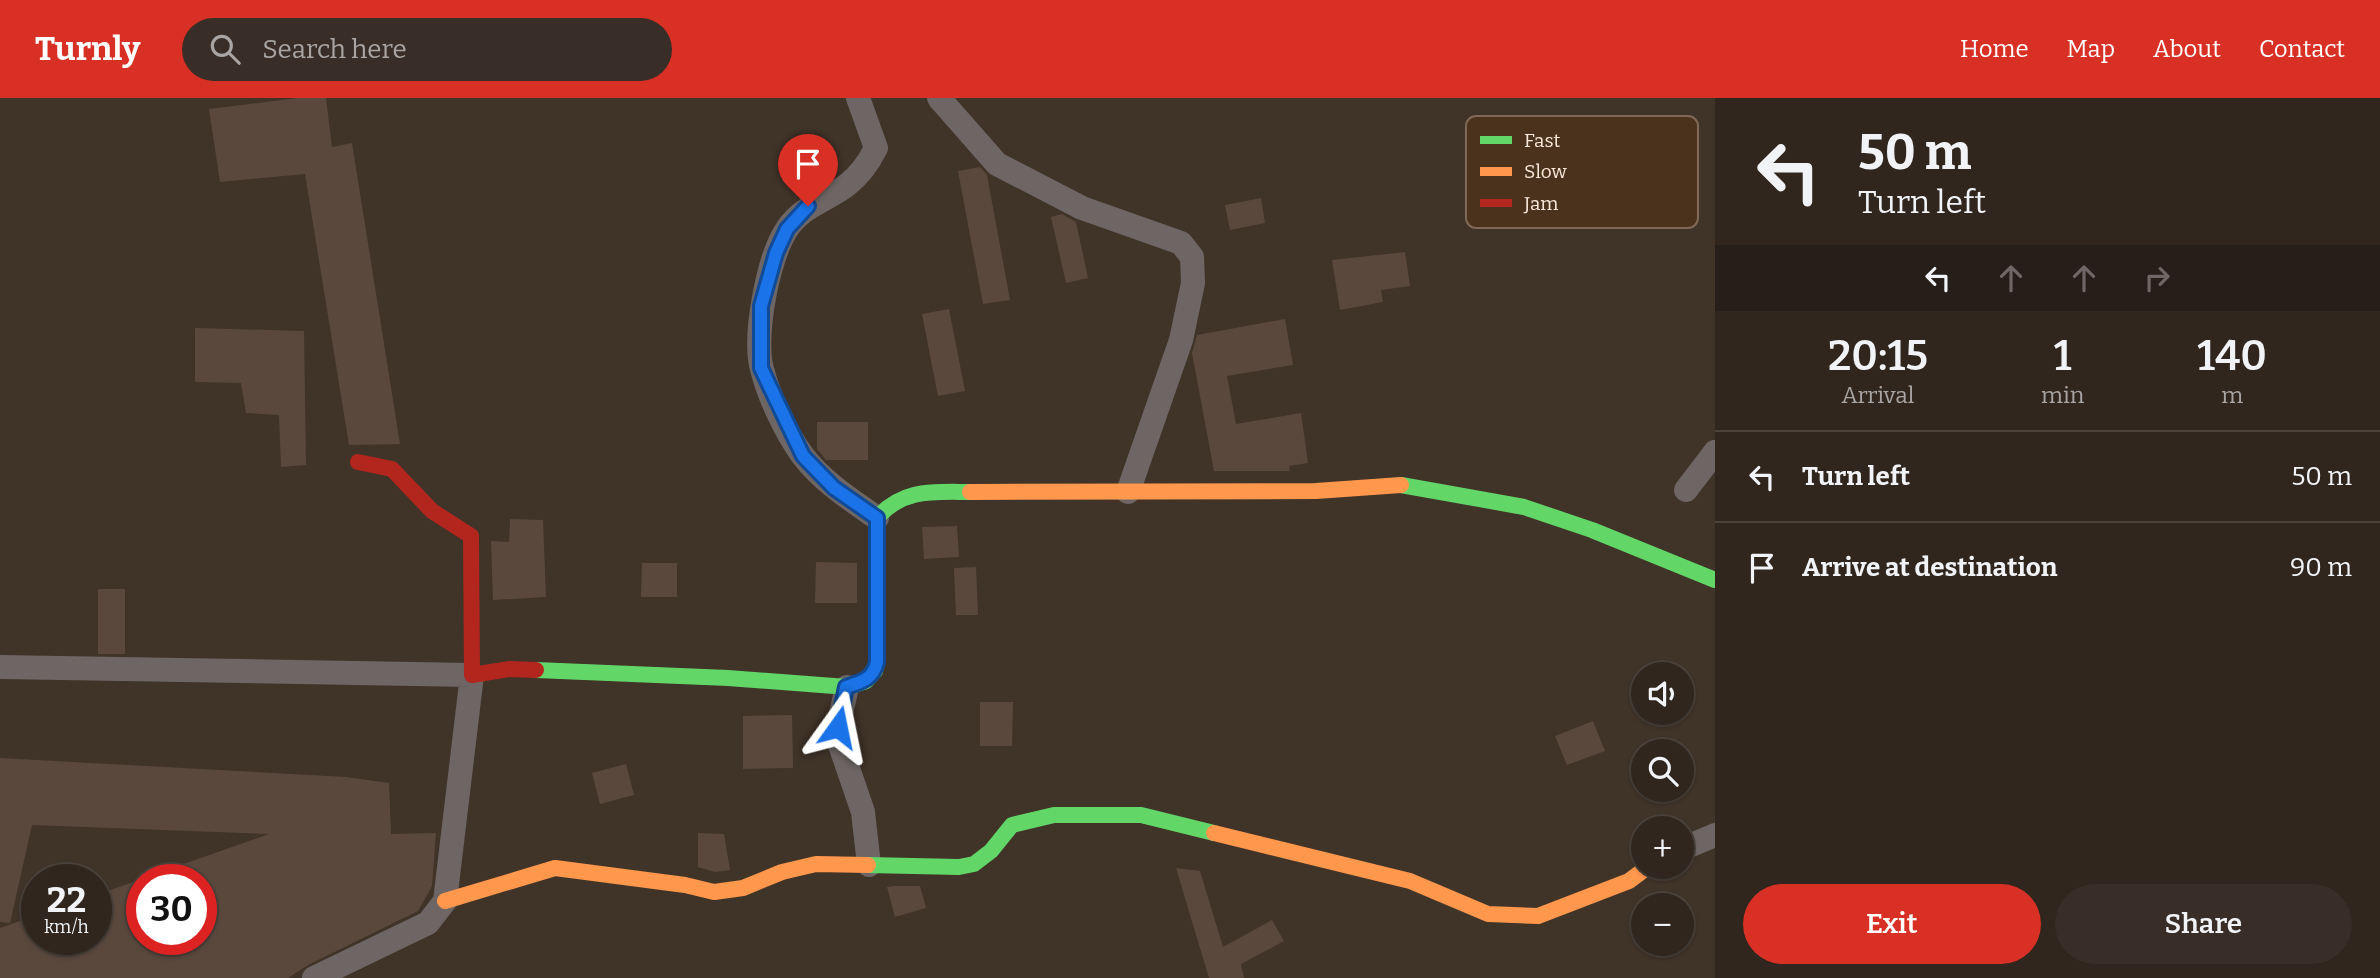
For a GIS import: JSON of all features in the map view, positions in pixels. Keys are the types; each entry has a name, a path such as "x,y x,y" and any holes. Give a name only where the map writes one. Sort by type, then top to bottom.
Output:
{"street":[{"path":"858,98 876,148 860,174 845,187 808,206 787,229 776,253 761,306 761,368 803,456 834,488 877,518"},
{"path":"939,98 997,164 1082,208 1118,223 1171,238 1181,243 1192,257 1193,283 1181,340 1128,492"},
{"path":"1686,490 1715,452"},
{"path":"314,978 428,923 445,901 472,675 471,536 432,511 392,469 358,462"},
{"path":"0,667 472,675 510,670 727,678 846,687 866,681 875,671 877,662 877,518 890,503 917,492 1316,491 1399,485 1524,507 1592,530 1715,580"},
{"path":"846,687 838,727 839,742 863,812 869,866"},
{"path":"445,901 463,898 534,871 555,868 671,883 714,892 743,888 782,872 816,864 920,868 974,864 991,851 1012,825 1054,815 1141,815 1410,881 1488,914 1538,916 1632,879"},
{"path":"1694,844 1715,835"}],"building":[{"path":"297,98 326,98 332,147 352,143 400,444 349,445 305,174 220,182 209,109"},
{"path":"980,167 987,175 1010,300 983,304 958,171"},
{"path":"1261,198 1265,223 1230,230 1225,205"},
{"path":"1062,214 1076,222 1088,278 1066,283 1051,217"},
{"path":"1405,252 1410,286 1381,290 1383,302 1340,310 1332,260"},
{"path":"949,309 965,391 938,396 922,314"},
{"path":"1285,319 1293,365 1227,376 1236,424 1301,413 1308,463 1289,466 1290,471 1214,471 1192,353 1197,335"},
{"path":"195,328 304,331 306,465 281,467 279,415 246,413 241,383 195,382"},
{"path":"817,422 868,422 868,460 826,460 817,449"},
{"path":"510,519 543,520 546,597 493,600 491,541 509,542"},
{"path":"957,526 959,557 924,559 922,527"},
{"path":"816,562 857,563 857,603 815,603"},
{"path":"642,563 677,563 677,597 641,597"},
{"path":"976,567 978,615 956,615 954,568"},
{"path":"98,589 125,589 125,654 98,654"},
{"path":"980,702 1013,702 1012,746 980,746"},
{"path":"792,715 793,768 743,769 743,716"},
{"path":"1593,721 1605,751 1567,765 1555,736"},
{"path":"0,758 346,777 389,783 391,834 436,833 432,886 418,911 308,965 288,978 0,978 0,928 21,921 21,955 112,955 112,889 126,885 126,955 217,955 217,864 184,864 269,834 32,825 23,864 21,864 10,923 0,922"},
{"path":"626,764 634,795 600,804 592,773"},
{"path":"698,833 724,834 730,870 715,872 698,867"},
{"path":"1176,868 1200,871 1223,947 1272,920 1284,941 1241,964 1244,978 1209,978"},
{"path":"920,886 926,908 895,917 887,887"}],"traffic: fast":[{"path":"1401,485 1524,507 1592,530 1715,580"},
{"path":"536,670 728,678 847,687 866,681 875,671 877,662 877,518 897,501 908,497 932,492 970,492"},
{"path":"868,865 959,867 974,864 991,851 1012,825 1054,815 1141,815 1214,833"}],"traffic: slow":[{"path":"970,492 1316,491 1401,485"},
{"path":"1214,833 1410,881 1488,914 1538,916 1632,879"},
{"path":"445,901 555,868 685,885 714,892 743,888 782,872 816,864 868,865"}],"traffic: jam":[{"path":"358,462 392,469 432,511 471,536 472,675 510,669 536,670"}],"route":[{"path":"808,206 787,229 776,253 761,306 761,368 778,409 803,456 834,488 877,518 877,662 875,671 866,681 846,687 838,727"}]}
